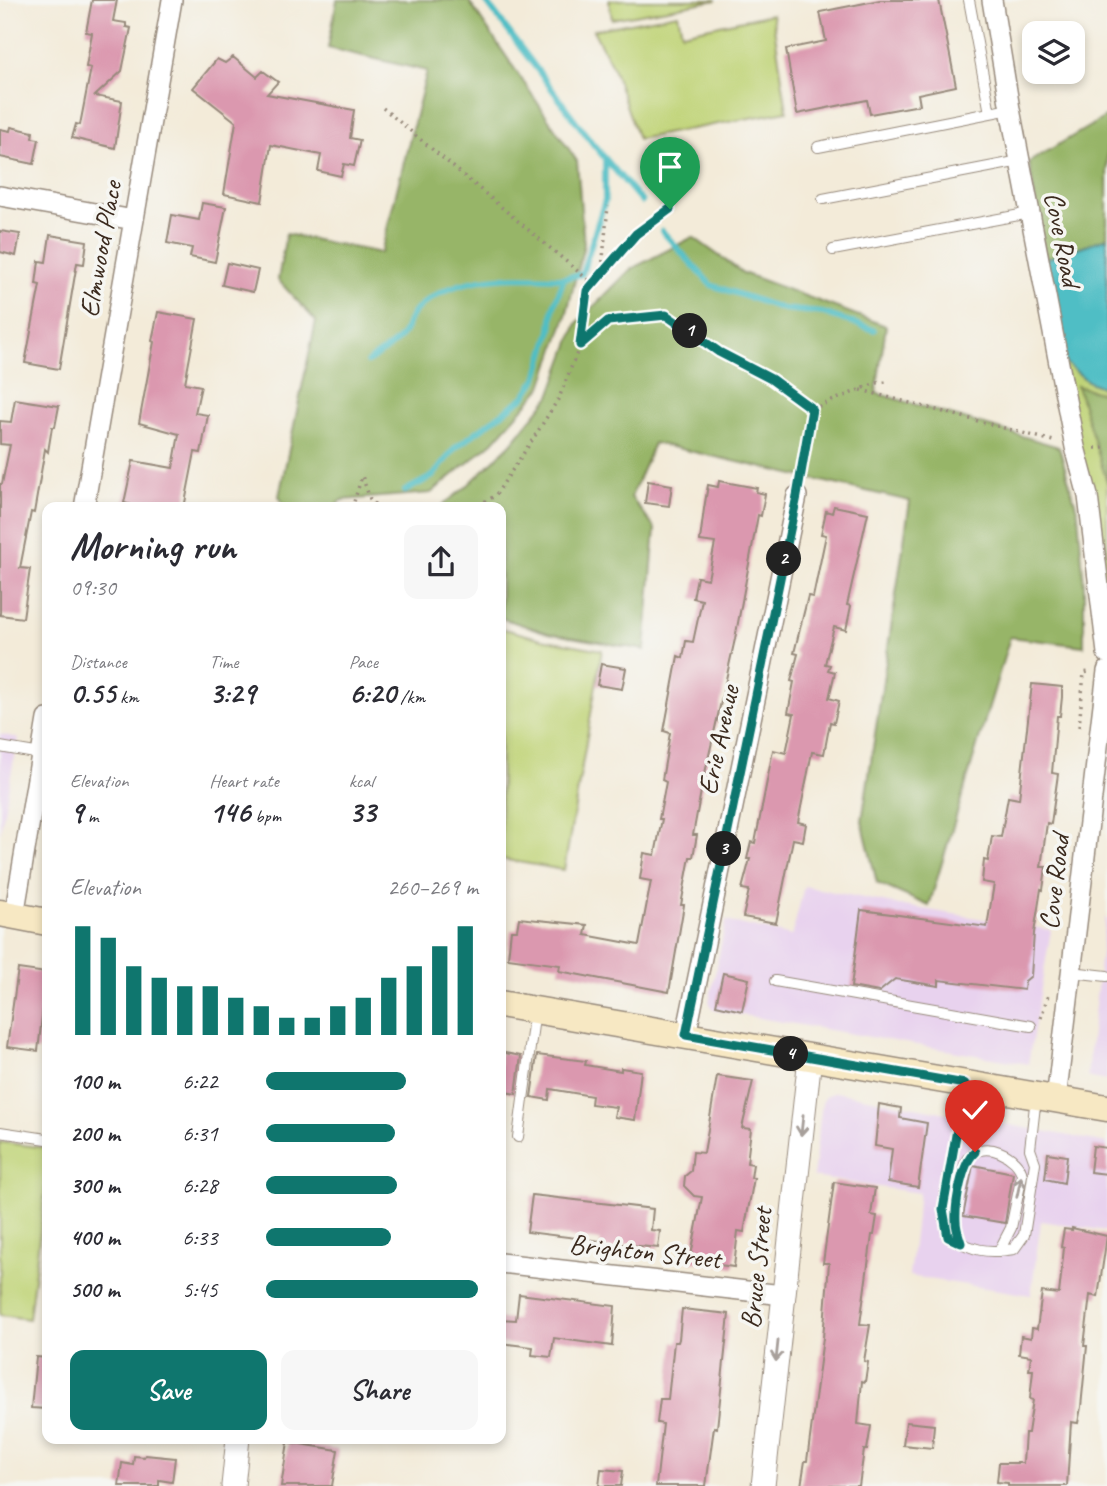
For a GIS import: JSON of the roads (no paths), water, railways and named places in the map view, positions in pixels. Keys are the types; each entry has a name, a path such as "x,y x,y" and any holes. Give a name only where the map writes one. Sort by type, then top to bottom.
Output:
{"main road":[{"path":"7,914 42,921"},
{"path":"506,1005 1107,1108"}],"street":[{"name":"Elmwood Place","path":"85,502 172,0"},
{"name":"Cove Road","path":"992,0 1010,109 1075,447 1088,496 1107,653"},
{"path":"0,196 134,220"},
{"name":"Erie Avenue","path":"686,1035 797,496"},
{"name":"Cove Road","path":"1046,1098 1071,972 1107,671"},
{"path":"7,914 42,748"},
{"name":"Bruce Street","path":"763,1486 810,1057"},
{"name":"Brighton Street","path":"506,1264 783,1295"},
{"path":"233,1486 237,1444"}],"lane":[{"path":"969,0 990,113"},
{"path":"818,147 1010,109"},
{"path":"823,199 1020,161"},
{"path":"833,250 1030,213"},
{"path":"0,747 41,754"},
{"path":"1071,972 1107,976"},
{"path":"775,981 1031,1026"},
{"path":"518,1137 535,1010"},
{"path":"965,1084 943,1209 948,1237 974,1250 1014,1249 1024,1235 1034,1163 1030,1149 1046,1098"},
{"path":"0,1132 42,1138"},
{"path":"961,1243 956,1215 965,1167 969,1157 975,1152 987,1150 1015,1159 1021,1175 1011,1228 999,1251"}],"water":[{"path":"1107,238 1107,389 1089,382 1063,361 1045,259"}],"waterway":[{"path":"485,0 593,144 642,202"},
{"path":"405,491 433,476 455,448 524,397 537,378 551,330 553,309 564,278 582,274 605,200 605,158"},
{"path":"662,231 711,285 783,309 823,313 874,330"},
{"path":"368,362 399,339 415,311 430,298 447,289 466,283 504,278 564,278"}]}
